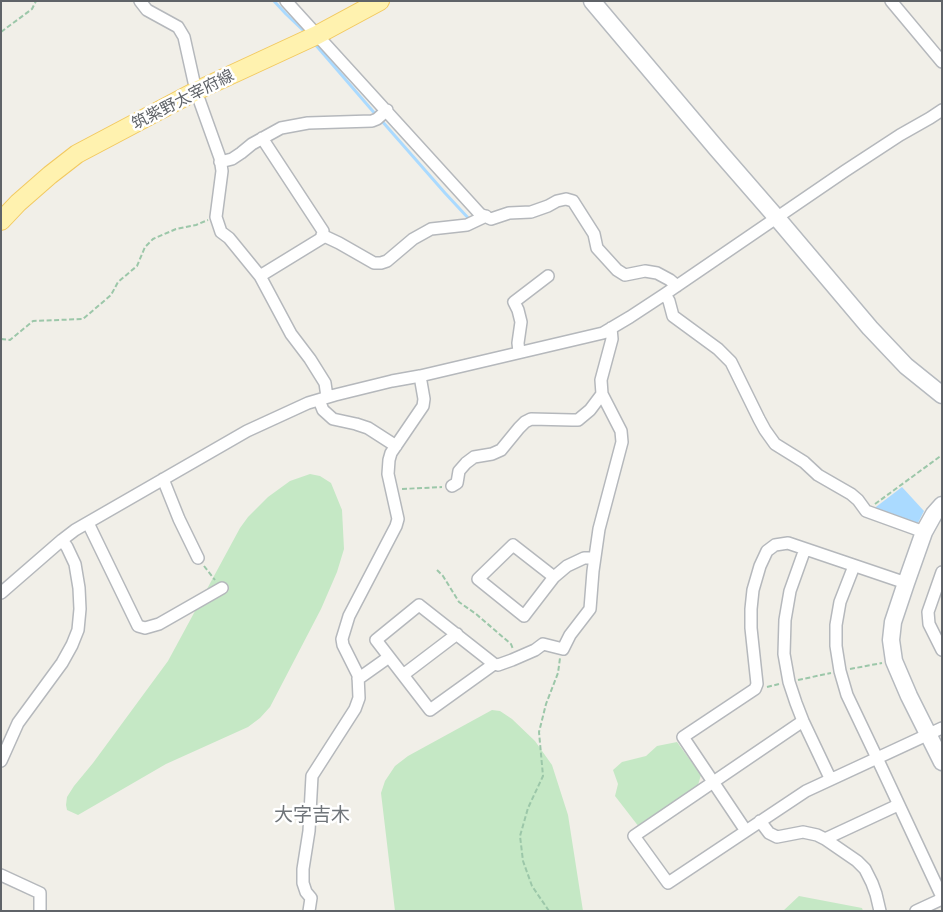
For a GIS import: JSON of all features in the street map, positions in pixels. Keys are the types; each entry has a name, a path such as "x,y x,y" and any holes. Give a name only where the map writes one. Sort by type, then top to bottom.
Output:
{"main road":[{"name":"筑紫野太宰府線","path":"1,221 18,203 77,154 196,91 317,35 380,1"}],"street":[{"path":"140,1 147,10 178,27 184,37 196,91 222,171 216,217 222,232 260,276 291,334 325,383 323,410 334,419 368,428 396,446"},
{"path":"286,1 480,214 491,219 509,213 532,212 566,199 573,201 594,234 596,248 617,270 625,275 645,271 657,272 677,286"},
{"path":"592,1 870,328 906,366 942,395"},
{"path":"891,1 942,62"},
{"path":"220,162 232,159 252,144 281,128 308,123 372,121 387,110"},
{"path":"1,593 75,530 247,431 293,410 323,399 392,381 603,332 611,328 677,286 884,145 942,110"},
{"path":"260,276 322,238 323,231 262,138"},
{"path":"322,235 374,263 381,264 388,261 414,239 431,229 467,225 486,216"},
{"path":"519,352 518,343 521,322 514,302 548,276"},
{"path":"665,294 673,316 718,349 731,362 765,430 776,444 804,462 818,475 851,494 866,511 924,532"},
{"path":"494,664 430,710 376,640 419,605 494,664 498,665 516,658 535,650 543,644 563,649 570,635 590,609 594,558 599,529 622,442 621,431 602,394 601,380 612,339 611,328"},
{"path":"309,911 311,898 306,892 303,883 303,870 309,831 312,776 355,709 359,698 358,675 343,645 342,639 348,616 396,526 398,519 388,474 389,460 391,453 423,406 424,399 420,376"},
{"path":"452,486 456,483 458,471 466,463 474,457 492,454 501,450 524,422 531,419 578,420 590,410 602,394"},
{"path":"163,479 179,519 198,558"},
{"path":"942,505 934,514 924,532 893,622 891,640 894,661 909,696 935,731 942,762"},
{"path":"88,524 138,626 145,628 159,624 222,588"},
{"path":"1,761 18,723 62,663 78,630 80,609 76,564 62,540"},
{"path":"746,831 683,737 755,689 757,684 751,628 751,609 753,590 767,550 775,545 788,543 906,583"},
{"path":"554,577 513,544 478,579 524,616 554,577 567,566 584,558 594,558"},
{"path":"805,549 790,590 785,620 784,654 789,682 796,704 830,778"},
{"path":"854,566 840,602 836,625 836,646 840,671 847,695 942,898 916,911"},
{"path":"942,572 928,612 929,624 942,650"},
{"path":"403,675 457,634"},
{"path":"358,679 389,657"},
{"path":"803,721 634,836 668,883 806,791 830,778 935,731"},
{"path":"825,839 898,805"},
{"path":"760,821 769,833 777,837 803,832 817,835 857,861 865,869 872,883 880,911"},
{"path":"1,875 40,893 40,911"}],"path":[{"path":"1,32 32,9 36,1"},
{"path":"1,340 10,340 33,321 83,320 111,295 118,282 137,266 145,248 153,239 176,229 196,225 216,217"},
{"path":"866,511 942,455"},
{"path":"392,490 452,486"},
{"path":"198,558 222,588"},
{"path":"437,570 443,576 459,602 511,644 516,658"},
{"path":"549,911 532,886 523,861 520,836 528,808 544,776 539,732 546,704 558,673 560,654 563,649"},
{"path":"755,689 894,661"}],"green space":[{"path":"310,474 320,476 331,483 342,510 344,549 337,572 321,609 270,707 248,727 166,764 78,815 67,810 67,797 74,786 168,661 240,528 268,497 290,481"},
{"path":"492,710 500,711 512,719 535,741 552,765 568,815 583,911 395,911 381,793 385,781 395,766 408,756"},
{"path":"677,742 701,775 698,785 639,827 615,796 618,784 613,770 622,762 646,756 657,746"},
{"path":"799,896 862,908 863,911 783,911"}],"water":[{"path":"902,487 924,511 917,525 872,510"}],"waterway":[{"path":"274,1 307,34"},
{"path":"314,43 377,116"},
{"path":"381,120 470,220"}],"district":[{"name":"大字吉木","path":"312,815"}]}
